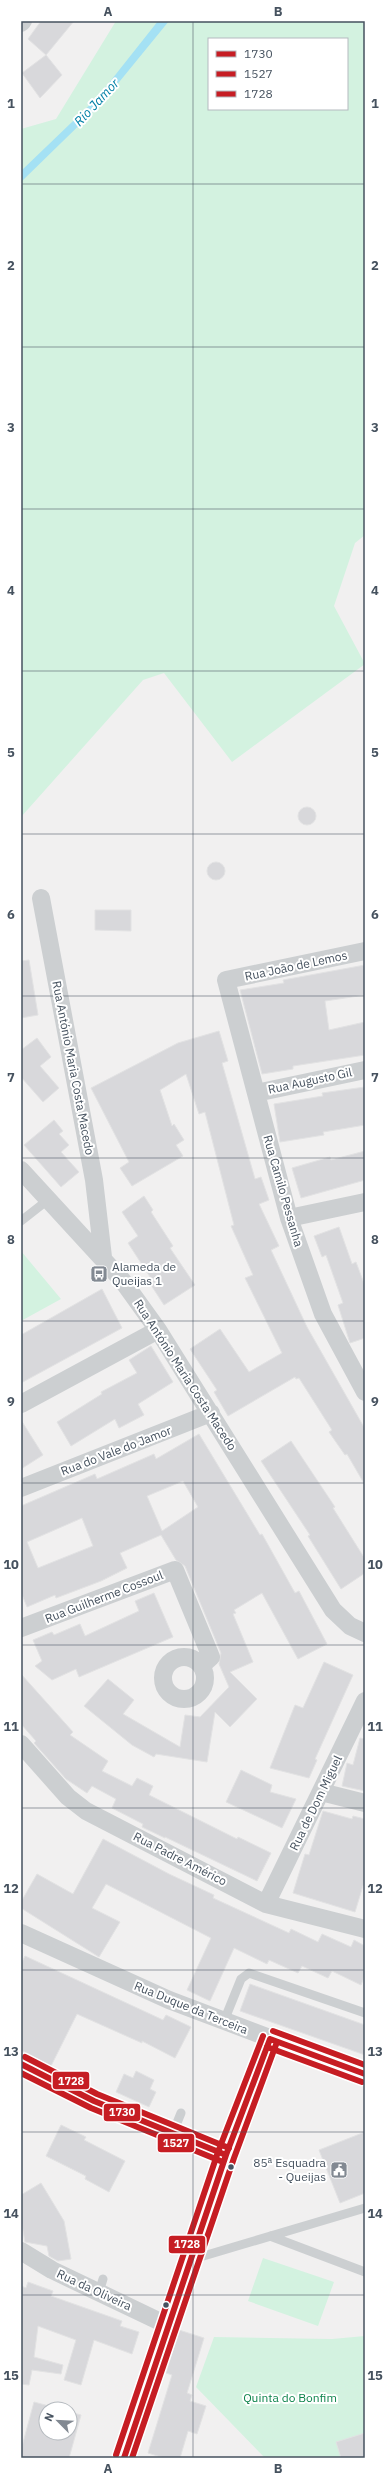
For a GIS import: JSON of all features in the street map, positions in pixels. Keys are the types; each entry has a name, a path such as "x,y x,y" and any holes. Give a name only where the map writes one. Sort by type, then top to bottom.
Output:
{"street":[{"name":"Rua António Maria Costa Macedo","path":"41,898 94,1180 103,1258 122,1280 158,1330 333,1610 350,1626 365,1633"},
{"name":"Rua João de Lemos","path":"226,980 365,951"},
{"name":"Rua Camilo Pessanha","path":"226,980 289,1218 323,1314 365,1392"},
{"name":"Rua Augusto Gil","path":"256,1093 365,1070"},
{"path":"21,1170 103,1258"},
{"path":"289,1218 365,1202"},
{"path":"21,1404 158,1330"},
{"name":"Rua do Vale do Jamor","path":"21,1488 211,1414"},
{"name":"Rua Guilherme Cossoul","path":"21,1628 175,1570 211,1657 201,1666"},
{"name":"Rua de Dom Miguel","path":"266,1904 365,1701"},
{"name":"Rua Padre Américo","path":"21,1744 76,1805 266,1904 365,1929"},
{"path":"321,1792 365,1803"},
{"name":"Rua Duque da Terceira","path":"21,1933 118,1978 270,2039 365,2074"},
{"path":"124,2458 226,2155 270,2039"},
{"path":"21,2064 94,2101 172,2135 226,2155"},
{"name":"Rua da Oliveira","path":"21,2251 52,2270 101,2285 169,2326"}],"lane":[{"path":"21,1221 49,1200"},
{"path":"224,2021 241,1979 249,1973 365,2013"},
{"path":"172,2135 181,2113"},
{"path":"190,2260 365,2208"},
{"path":"270,2236 365,2272"}],"green space":[{"path":"116,21 365,21 365,535 355,543 334,606 365,664 232,762 164,673 143,680 21,817 21,129 56,119"},
{"path":"21,1251 61,1299 21,1321"},
{"path":"263,2258 334,2282 318,2326 248,2301"},
{"name":"Quinta do Bonfim","path":"365,2336 365,2458 362,2451 341,2458 265,2458 196,2387 214,2337 332,2339"}],"water":[{"name":"Rio Jamor","path":"158,21 169,21 102,103 21,182 21,171 97,98"}],"building":[{"path":"41,21 74,21 46,55 28,39"},
{"path":"46,55 62,75 40,98 22,73"},
{"path":"303,807 311,807 316,812 314,823 311,825 303,825 298,820 298,812"},
{"path":"212,862 220,862 225,867 223,878 220,880 212,880 207,875 207,867"},
{"path":"95,910 131,910 131,931 95,930"},
{"path":"29,960 38,1015 21,1018 21,961"},
{"path":"365,965 365,995 325,1001 329,1030 365,1022 365,1055 293,1066 293,1069 262,1074 240,990 284,983 283,980"},
{"path":"219,1031 228,1061 222,1063 255,1179 261,1177 269,1200 259,1204 279,1246 271,1250 307,1327 365,1429 365,1485 347,1454 345,1455 329,1432 332,1430 299,1378 296,1379 295,1377 228,1416 214,1392 217,1390 190,1349 220,1329 249,1372 282,1353 245,1278 253,1275 231,1226 234,1225 205,1112 199,1114 186,1074 160,1090 172,1126 174,1124 184,1140 176,1145 183,1156 132,1186 120,1168 129,1162 91,1088 178,1043"},
{"path":"37,1038 51,1057 40,1066 59,1088 43,1102 21,1077 21,1050"},
{"path":"365,1087 365,1125 323,1132 324,1135 280,1142 274,1104 323,1096 322,1093"},
{"path":"54,1120 63,1131 59,1134 69,1145 61,1152 79,1172 61,1187 24,1145"},
{"path":"365,1151 365,1180 301,1198 292,1168 330,1157 331,1160"},
{"path":"144,1196 153,1210 151,1212 173,1246 170,1248 195,1285 164,1305 149,1282 152,1280 128,1243 138,1236 122,1212"},
{"path":"339,1227 352,1264 356,1262 365,1286 365,1338 350,1343 338,1305 343,1303 326,1255 322,1257 314,1236"},
{"path":"102,1289 122,1328 21,1383 21,1335"},
{"path":"151,1346 173,1382 138,1404 144,1415 119,1428 115,1419 71,1446 57,1422 102,1394 101,1392 137,1373 129,1360"},
{"path":"21,1420 43,1455 21,1469"},
{"path":"199,1434 260,1535 262,1534 295,1593 299,1591 327,1644 298,1659 262,1593 234,1610 236,1613 233,1614 253,1662 230,1672 257,1699 230,1727 215,1712 207,1762 156,1754 154,1757 132,1745 84,1706 108,1679 134,1700 123,1714 180,1747 185,1715 200,1717 229,1687 219,1664 221,1653 185,1566 176,1560 161,1535 120,1553 127,1568 101,1581 56,1598 55,1595 27,1607 21,1592 21,1506 95,1474 97,1479 154,1454 156,1459","holes":["183,1481 198,1507 162,1531 147,1496","82,1518 93,1546 38,1568 27,1542"]},
{"path":"291,1441 335,1507 333,1508 365,1559 365,1573 341,1589 308,1536 310,1535 261,1461"},
{"path":"154,1593 173,1637 79,1677 76,1669 52,1680 35,1666 42,1661 33,1640 52,1632 54,1635 80,1624 85,1636 139,1611 135,1601"},
{"path":"324,1662 353,1675 315,1759 317,1760 309,1778 270,1768 295,1705 303,1708"},
{"path":"21,1674 73,1732 70,1735 108,1761 102,1771 132,1786 137,1778 153,1786 149,1795 237,1839 238,1837 271,1853 257,1881 142,1827 143,1824 112,1808 116,1799 92,1786 87,1793 66,1779 34,1743 36,1741 21,1724"},
{"path":"360,1738 365,1739 365,1791 342,1786 347,1763 353,1765"},
{"path":"241,1770 272,1785 270,1792 296,1799 282,1828 226,1802"},
{"path":"323,1811 352,1819 353,1816 365,1819 365,1879 355,1912 293,1893 305,1854 309,1855"},
{"path":"103,1839 169,1874 214,1895 213,1898 289,1933 291,1929 318,1942 322,1934 351,1947 354,1940 365,1946 365,1975 361,1985 332,1971 328,1978 302,1966 298,1973 269,1960 267,1964 234,1948 210,2001 187,1990 211,1938 106,1884 92,1908 120,1922 99,1957 21,1908 21,1902 37,1874 73,1894"},
{"path":"25,1956 163,2020 166,2015 191,2027 175,2058 142,2041 142,2043 77,2014 51,2066 21,2050 21,1964"},
{"path":"250,1984 365,2025 365,2055 240,2011"},
{"path":"136,2071 154,2080 150,2089 156,2092 149,2107 116,2092 124,2074 133,2078"},
{"path":"61,2125 86,2137 84,2140 125,2161 109,2192 85,2179 86,2176 46,2156"},
{"path":"365,2132 365,2193 340,2203 319,2150"},
{"path":"41,2183 64,2221 71,2259 58,2261 49,2256 47,2246 25,2242 21,2219 21,2195"},
{"path":"28,2282 53,2291 51,2296 122,2321 120,2326 139,2332 132,2354 94,2340 81,2385 64,2380 76,2340 38,2326 34,2357 63,2365 61,2374 32,2370 29,2385 21,2384 21,2286 26,2288"},
{"path":"179,2330 204,2338 187,2393 192,2395 190,2401 206,2406 197,2434 188,2431 180,2458 164,2458 148,2453 172,2375 166,2373"},
{"path":"34,2402 38,2403 38,2441 74,2441 69,2458 21,2458 21,2450"},
{"path":"78,2414 81,2415 78,2426"},
{"path":"365,2433 365,2458 341,2458 336,2442"}],"transit line":[{"name":"1728","path":"273,2031 365,2065"},
{"name":"1728","path":"116,2455 218,2152 263,2036"},
{"name":"1730","path":"270,2039 365,2074"},
{"name":"1730","path":"124,2458 226,2155 270,2039"},
{"name":"1527","path":"132,2458 234,2158 277,2042"},
{"name":"1527","path":"267,2047 362,2082"},
{"name":"1728","path":"25,2057 97,2094 229,2148"},
{"name":"1730","path":"21,2064 94,2101 226,2155"},
{"name":"1527","path":"21,2073 91,2108 223,2162"}],"place":[{"name":"Alameda de Queijas 1","path":"99,1274"},
{"name":"85ª Esquadra - Queijas","path":"339,2170"}]}
